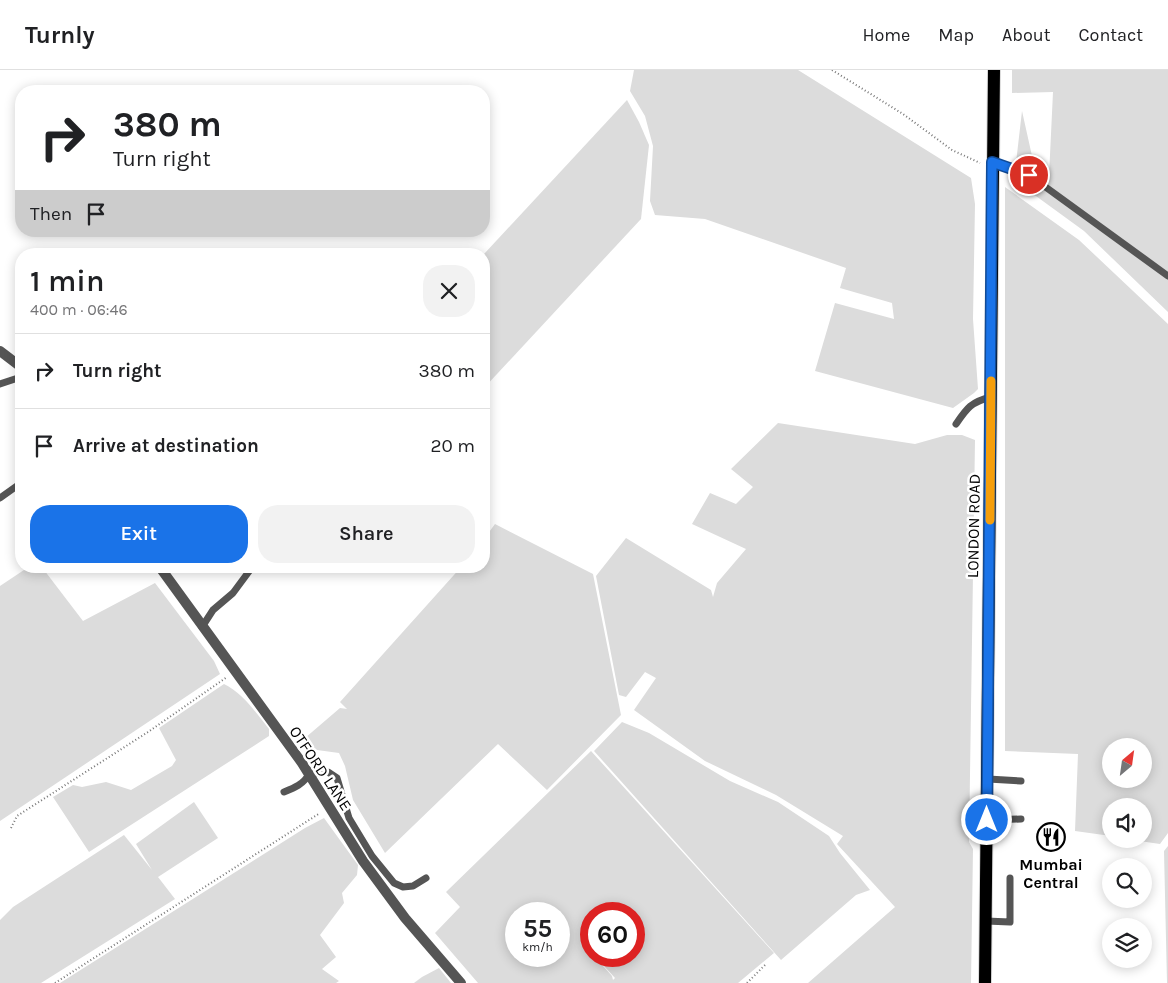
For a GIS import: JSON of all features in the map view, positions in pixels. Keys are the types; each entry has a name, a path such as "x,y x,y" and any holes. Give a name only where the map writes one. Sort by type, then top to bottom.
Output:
{"main road":[{"name":"LONDON ROAD","path":"986,983 994,70"}],"street":[{"path":"4,354 15,362"},
{"name":"OTFORD LANE","path":"164,573 309,774 363,861 405,918 461,983"}],"lane":[{"path":"992,162 1029,175 1168,276"},
{"path":"0,384 15,379"},
{"path":"956,424 966,409 976,401 991,397"},
{"path":"0,498 15,487"},
{"path":"202,627 213,610 232,593 248,573"},
{"path":"284,792 298,786 306,780 309,774 328,772 336,778 350,818 372,856 394,882 403,887 413,886 426,878"},
{"path":"988,779 1021,781"},
{"path":"987,820 1020,819"},
{"path":"986,921 1010,922 1010,878"}],"path":[{"path":"832,70 903,114 952,150 979,164 992,162"},
{"path":"11,828 17,816 148,732 234,672"},
{"path":"55,983 330,807"},
{"path":"747,983 766,965"}],"shaded area":[{"path":"634,70 798,70 971,178 975,204 973,319 978,389 953,408 815,371 835,303 894,319 892,303 840,288 846,268 705,219 655,215 650,201 653,146 645,116 630,91"},
{"path":"1012,70 1168,70 1168,312 1084,231 1014,180 1022,111 1034,165 1049,176 1053,92 1012,93"},
{"path":"627,100 649,145 641,219 490,382 490,248"},
{"path":"1005,187 1079,240 1168,324 1168,833 1160,844 1152,843 1152,798 1102,798 1102,835 1075,831 1078,754 1005,751"},
{"path":"778,423 915,444 947,435 962,435 975,440 969,842 973,849 971,983 808,983 895,907 837,844 843,836 776,795 705,761 634,710 656,678 645,672 626,697 619,695 596,576 626,538 711,590 713,597 717,583 746,549 692,524 710,493 736,504 753,487 731,469"},
{"path":"495,524 593,574 621,715 547,790 498,744 385,853 353,800 345,766 339,753 317,750 306,745 305,738 340,708 347,709 340,702 456,573 490,573 490,531"},
{"path":"20,573 46,573 83,621 155,583 214,661 220,674 0,821 0,586"},
{"path":"224,684 249,704 269,729 269,736 89,852 53,797 73,785 82,787 106,782 131,790 172,766 176,760 159,728"},
{"path":"622,722 649,733 730,781 778,802 829,836 840,853 870,890 856,895 781,960 594,751"},
{"path":"591,751 774,953 738,983 478,983 435,933 460,907 446,892"},
{"path":"194,802 218,838 158,877 175,899 41,983 0,983 0,920 13,907 124,835 152,870 136,844"},
{"path":"324,818 358,865 357,875 342,893 344,903 320,935 336,957 322,969 339,981 336,983 60,983 305,828"},
{"path":"1168,846 1168,983 1167,983 1164,851"},
{"path":"439,968 451,983 414,983 422,977"}],"slow traffic":[{"path":"990,520 991,381"}],"place":[{"name":"Mumbai Central","path":"1051,837"}],"route":[{"path":"987,820 992,162 1029,175"}]}
